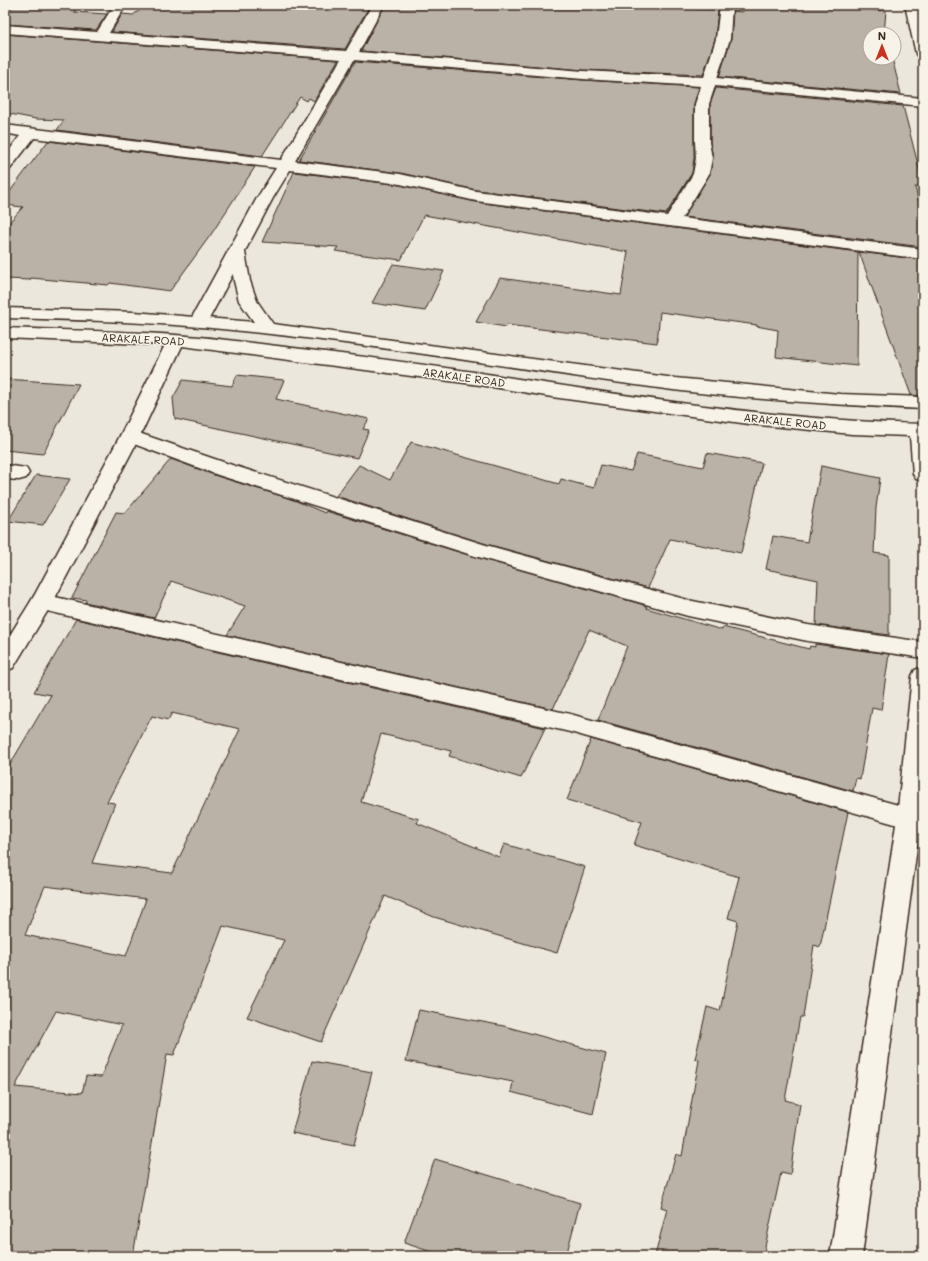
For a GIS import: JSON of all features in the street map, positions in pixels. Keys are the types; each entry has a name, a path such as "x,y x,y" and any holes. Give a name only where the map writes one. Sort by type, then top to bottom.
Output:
{"street":[{"path":"101,36 120,5"},
{"path":"199,321 284,165 350,56 378,5"},
{"path":"672,221 701,174 704,158 702,142 702,104 722,39 726,5"},
{"path":"911,5 923,54"},
{"path":"5,29 350,56 408,59 583,75 748,84 923,102"},
{"path":"5,129 400,179 476,196 923,254"},
{"path":"5,166 30,133"},
{"path":"237,252 242,281 248,302 267,328"},
{"name":"ARAKALE ROAD","path":"5,313 199,321 267,328 668,384 768,395 860,402 923,403"},
{"name":"ARAKALE ROAD","path":"5,333 176,340 226,345 472,378 552,391 749,418 852,428 921,430"},
{"path":"5,662 42,602 130,436 153,385 176,340"},
{"path":"552,391 562,369"},
{"path":"921,430 923,474"},
{"path":"130,436 225,470 482,551 688,608 808,633 923,650"},
{"path":"42,602 570,723 909,818"},
{"path":"846,1256 909,818 923,676"}],"building":[{"path":"14,5 79,5 74,12 107,14 96,30 5,24 5,16"},
{"path":"147,5 370,5 345,49 112,32 122,14 133,15"},
{"path":"385,5 509,5 549,9 549,5 672,5 673,8 718,10 715,39 703,75 583,70 361,51"},
{"path":"745,5 826,5 886,11 885,26 862,26 862,66 894,66 901,94 719,77 731,39 733,11 743,12"},
{"path":"5,34 338,60 314,101 309,98 307,101 300,97 262,156 57,130 64,120 36,119 5,113"},
{"path":"355,62 583,80 699,87 694,104 694,158 692,173 666,214 476,190 400,173 299,160"},
{"path":"716,88 903,106 923,184 923,187 915,187 923,219 923,247 684,217 710,174 713,158 710,142 710,104"},
{"path":"48,141 255,167 212,233 170,291 110,283 108,285 31,278 30,280 5,279 5,227 23,207 5,205 5,198"},
{"path":"294,172 400,185 476,202 858,252 857,366 776,357 778,330 756,326 757,325 660,312 657,343 507,325 506,327 476,322 500,278 621,295 628,252 424,215 401,260 335,251 338,247 262,242"},
{"path":"859,252 923,260 923,396 911,395"},
{"path":"393,264 444,271 425,311 372,303"},
{"path":"237,375 284,380 276,399 369,419 363,429 369,430 357,458 175,419 173,398 183,380 232,386"},
{"path":"5,379 79,384 43,454 5,450"},
{"path":"411,442 559,484 561,479 594,488 601,465 631,471 637,454 703,467 707,453 762,463 741,553 670,539 648,588 486,544 336,496 359,465 390,480"},
{"path":"171,459 217,476 294,500 325,513 326,511 475,557 641,604 647,607 646,608 722,630 723,627 809,649 810,646 815,647 815,644 889,654 881,710 872,708 860,779 856,778 853,791 598,720 627,646 589,630 553,709 227,635 245,606 171,581 154,618 85,602 87,600 72,598 116,512 125,513"},
{"path":"821,466 880,478 876,508 874,553 889,555 889,635 816,625 818,580 766,569 773,536 807,542"},
{"path":"36,475 70,479 43,525 8,521"},
{"path":"76,619 545,728 521,778 449,756 451,751 381,734 361,802 419,819 417,823 499,857 504,844 585,867 557,953 434,917 385,896 321,1042 247,1017 284,940 223,926 174,1055 167,1054 133,1256 5,1256 5,773 51,695 34,692","holes":["172,713 240,729 172,873 92,863 115,803 107,802 152,716 168,720","45,886 146,899 126,956 25,935","56,1011 122,1025 101,1077 86,1076 82,1093 15,1087"]},
{"path":"591,739 848,812 820,947 814,945 803,1017 800,1017 785,1100 800,1104 790,1175 781,1173 763,1256 655,1256 667,1209 661,1207 676,1154 682,1156 699,1060 695,1059 707,1007 720,1011 738,921 728,918 739,877 634,845 642,822 567,800"},
{"path":"419,1010 504,1026 606,1054 593,1114 511,1092 513,1082 406,1061"},
{"path":"312,1061 372,1072 354,1145 292,1133"},
{"path":"435,1159 580,1203 566,1256 444,1256 404,1243"}]}
